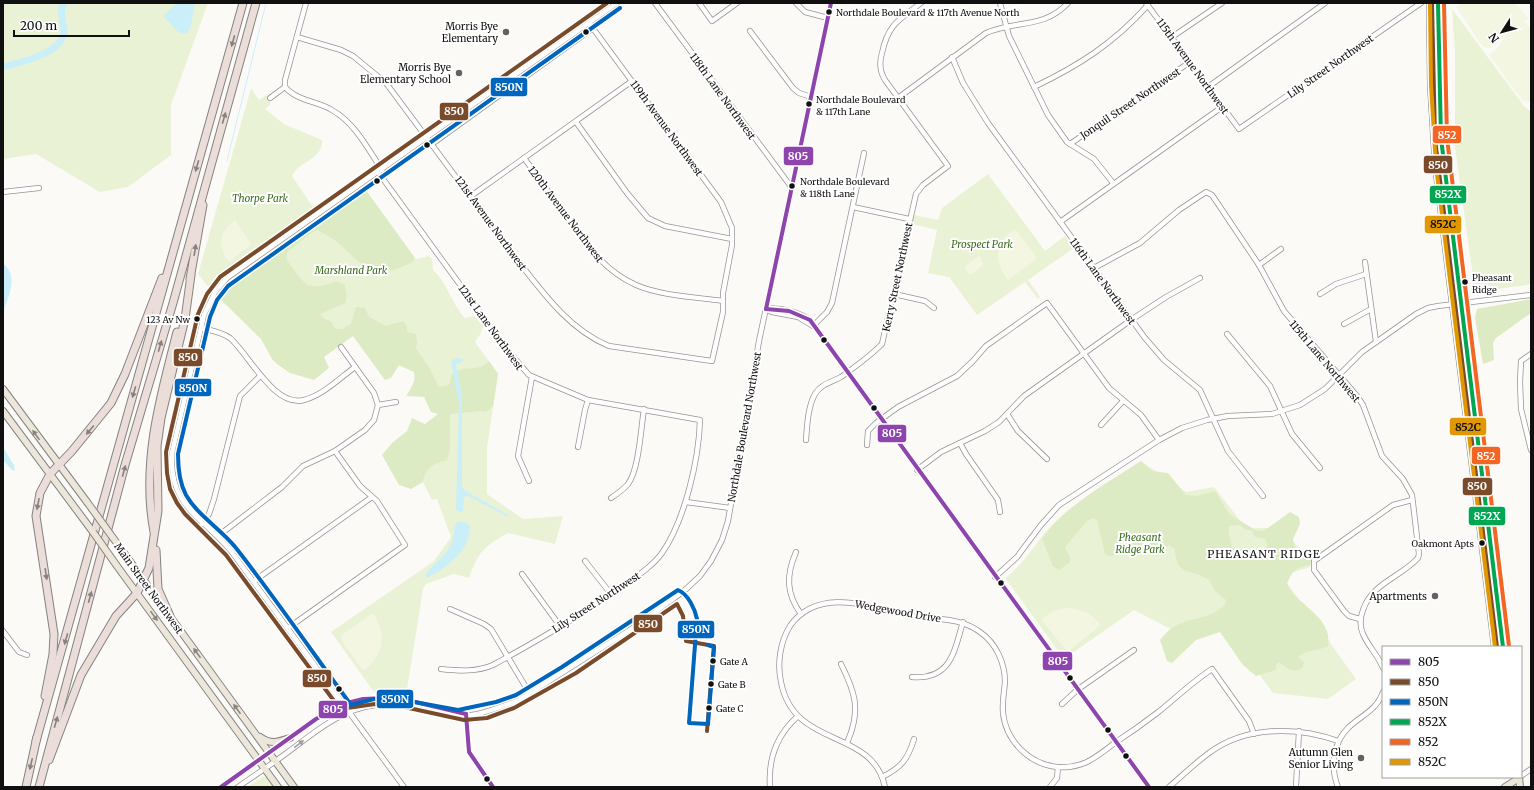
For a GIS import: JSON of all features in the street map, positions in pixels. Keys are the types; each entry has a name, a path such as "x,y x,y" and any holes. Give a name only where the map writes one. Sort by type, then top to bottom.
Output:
{"highway":[{"path":"36,741 243,3"},
{"path":"40,787 43,765 125,465 173,303 256,3"},
{"path":"170,616 158,589 154,534 151,517 151,445 158,407 192,275 213,156"},
{"path":"26,787 53,654 54,634 52,611 36,516 40,493 50,474 97,422 110,403 125,374 161,282 182,219"},
{"path":"40,787 81,675 116,616 137,593 144,581 151,558 154,534"}],"main road":[{"path":"1430,3 1433,125 1453,304 1495,646"},
{"path":"1438,3 1441,138 1502,646"},
{"name":"Main Street Northwest","path":"3,389 294,787"},
{"name":"Main Street Northwest","path":"3,411 80,514 278,787"},
{"path":"255,733 266,741 276,743 290,738"},
{"path":"1505,787 1511,782"}],"street":[{"path":"270,98 285,88 285,80 306,3"},
{"name":"118th Lane Northwest","path":"655,3 792,188"},
{"path":"700,3 712,21 737,3"},
{"path":"796,3 805,12 828,18"},
{"name":"Northdale Boulevard Northwest","path":"238,787 265,769 325,724 349,712 375,705 388,704 410,706 446,715 466,714 498,708 530,694 636,626 684,591 700,576 711,561 722,540 730,508 745,418 766,309 831,3"},
{"path":"921,3 896,23 885,38 880,64 883,76 898,98 986,33 1043,20 1057,13 1068,3"},
{"path":"1000,3 1006,28 1048,115 1070,144 1094,158 1113,183"},
{"path":"1208,88 1324,3"},
{"name":"Lily Street Northwest","path":"1239,129 1421,3"},
{"path":"404,787 254,581 218,536 202,524 188,509 179,496 173,477 172,453 201,328 207,306 215,292 227,278 614,4"},
{"path":"1034,87 1090,58 1131,24 1147,4"},
{"name":"115th Avenue Northwest","path":"1147,4 1239,129"},
{"path":"1172,37 1219,4"},
{"name":"119th Avenue Northwest","path":"589,23 721,202 729,220 732,239"},
{"path":"432,144 593,28"},
{"path":"750,31 792,88 799,93 811,97"},
{"name":"121st Avenue Northwest","path":"297,37 341,50 362,63 386,83 428,137 544,295 563,315 596,340 609,346 712,361 723,312 723,301"},
{"name":"116th Lane Northwest","path":"952,57 963,83 978,110 1131,320 1164,360 1200,390 1233,459 1263,496"},
{"name":"Jonquil Street Northwest","path":"1070,144 1190,62"},
{"path":"471,196 632,81"},
{"name":"121st Lane Northwest","path":"285,88 294,96 323,105 341,117 356,133 380,171 524,371 532,377 588,400 700,420"},
{"name":"Kerry Street Northwest","path":"806,440 810,411 815,394 823,386 847,373 875,352 882,344 894,294 909,218 918,190 948,166 898,98"},
{"path":"1060,222 1222,107"},
{"path":"576,122 638,208 648,218 665,226 732,239 723,301"},
{"path":"813,326 827,312 832,303 864,153"},
{"name":"120th Avenue Northwest","path":"524,158 588,246 610,269 620,277 638,285 661,291 723,301"},
{"path":"3,192 39,188"},
{"name":"115th Lane Northwest","path":"1094,268 1140,243 1179,210 1206,192 1208,192 1234,226 1259,265 1284,311 1352,389 1363,405 1382,456 1403,479 1412,495 1419,554 1415,561 1374,591 1366,601 1360,619"},
{"path":"853,207 909,218"},
{"path":"1259,265 1281,249"},
{"path":"1365,262 1376,342"},
{"path":"1320,294 1336,284 1366,274"},
{"path":"917,470 941,452 985,431 1007,414 1024,396 1084,353 1166,297 1200,278"},
{"path":"894,294 925,301 934,308"},
{"path":"995,576 1017,557 1041,525 1059,506 1159,440 1190,425 1213,418 1260,416 1282,412 1297,407 1316,396 1358,355 1423,310 1453,304 1531,295"},
{"path":"867,445 868,431 881,420 898,407 957,376 986,346 1047,303 1109,388 1141,415 1159,440"},
{"path":"766,309 772,312 798,317 813,326 1115,743 1149,787"},
{"path":"1344,324 1371,309"},
{"path":"201,328 228,336 249,359 260,376 273,389 283,395 302,401 315,396 355,367"},
{"path":"1227,334 1270,386 1296,440 1320,468"},
{"path":"218,536 282,487 303,466 335,451 365,430 374,420 378,405 374,393 341,347"},
{"path":"1531,354 1521,361 1520,382 1521,409 1531,450"},
{"path":"202,524 209,514 214,499 240,396 260,376"},
{"path":"530,481 518,456 532,377"},
{"path":"578,447 588,400"},
{"path":"1101,425 1123,401"},
{"path":"378,405 396,402"},
{"path":"611,498 628,484 633,476 640,442 644,409"},
{"path":"1007,414 1018,431 1047,459"},
{"name":"Lily Street Northwest","path":"441,669 484,669 508,657 611,594 634,578 662,553 686,502 700,420"},
{"path":"960,443 998,500 1000,512"},
{"path":"288,628 404,545 377,501 360,486 335,451"},
{"path":"254,581 372,497"},
{"path":"1382,665 1362,632 1360,619 1354,618 1344,611 1314,570 1314,561 1393,505 1412,500"},
{"path":"686,502 730,508"},
{"path":"796,552 791,566 788,584 791,598 801,614"},
{"path":"585,560 611,594"},
{"path":"522,574 560,626"},
{"name":"Wedgewood Drive","path":"885,787 882,776 868,757 847,743 815,730 797,717 784,694 779,670 781,650 785,636 792,623 801,614 813,607 826,603 856,603 923,618 963,622 986,637 1000,657 1004,676 1003,718 1012,738 1019,748 1033,759 1058,767"},
{"path":"450,609 478,621 491,629 530,694"},
{"path":"912,677 932,676 948,664 954,654 963,622"},
{"path":"3,631 19,652 27,655"},
{"path":"1062,704 1077,690 1134,650"},
{"path":"842,664 853,689 856,702 855,723 847,743"},
{"path":"1050,787 1057,778 1058,767 1071,766 1087,762 1115,743 1212,669 1249,721 1254,734"},
{"path":"1338,787 1335,779 1334,763 1338,741 1349,727 1375,707 1382,694"},
{"path":"221,787 326,712 344,704 362,699 386,698 411,701 466,714"},
{"path":"770,787 769,774 773,751 781,733 797,717"},
{"path":"1169,787 1209,753 1222,745 1254,734 1282,731 1299,732 1318,735 1338,741"},
{"path":"1296,787 1299,732"},
{"path":"882,776 895,770 903,764 914,739"},
{"path":"1522,776 1531,769"}],"green space":[{"path":"3,3 208,3 171,105 171,155 128,187 100,192 36,154 3,159"},
{"path":"1461,3 1512,3 1518,6 1529,19 1524,22 1531,28 1531,101 1529,102 1522,100 1489,55 1497,48 1505,37 1490,48 1483,47 1456,7"},
{"path":"1452,9 1524,106 1531,112 1531,284 1475,292 1455,147 1455,53"},
{"name":"Thorpe Park","path":"251,88 259,100 266,95 271,104 265,109 284,124 322,140 322,146 319,152 295,171 292,176 313,207 227,270 210,289 198,274"},
{"name":"Prospect Park","path":"988,174 1045,251 1065,236 1074,248 1028,280 1040,297 1038,299 1025,282 977,315 949,277 928,273 937,230 912,224 914,215 938,220 942,208"},
{"name":"Marshland Park","path":"365,189 416,259 429,256 432,259 433,270 442,281 456,306 465,318 474,316 483,326 481,333 475,342 498,374 487,448 487,494 523,519 563,516 555,544 508,533 493,542 483,551 472,569 469,578 454,574 426,584 423,589 406,696 374,692 331,632 434,561 451,537 437,499 432,500 423,482 438,414 415,378 414,372 384,359 367,326 311,366 219,298 230,286 246,273"},
{"path":"365,189 414,257 414,261 395,269 381,271 370,269 360,263 330,237 316,230 288,251 286,259 306,284 318,286 336,281 345,285 347,297 345,303 320,314 323,318 332,322 335,329 342,329 351,324 356,307 365,308 369,317 386,326 403,321 407,326 407,332 416,334 416,348 430,369 439,387 449,385 452,374 457,371 480,367 489,361 498,374 493,406 486,412 481,411 450,414 450,450 447,460 431,467 426,473 423,482 411,489 399,485 382,455 392,443 407,431 412,418 425,424 438,414 431,412 424,397 406,396 414,382 414,372 399,365 391,378 385,380 353,336 324,357 329,368 314,380 290,373 272,359 261,339 219,298 249,268 266,261 276,247"},
{"path":"235,220 251,244 229,262 221,245 223,234"},
{"path":"1016,230 1036,256 1035,260 1008,280 1000,266 998,252 1003,240 1008,234"},
{"path":"979,256 984,264 970,275 964,267"},
{"path":"1531,299 1531,313 1496,338 1493,343 1494,360 1483,364 1475,318 1477,309"},
{"name":"Pheasant Ridge Park","path":"1141,461 1186,492 1214,487 1246,528 1280,528 1312,561 1310,567 1282,576 1356,679 1328,699 1273,693 1222,623 1194,641 1134,610 1064,659 1005,578 1021,564 1058,519 1088,496"},
{"path":"1141,461 1152,471 1168,473 1186,495 1197,496 1215,491 1229,514 1257,531 1265,530 1290,512 1299,517 1300,524 1293,539 1296,551 1312,559 1310,565 1301,567 1292,573 1287,584 1298,599 1320,619 1328,636 1328,646 1306,652 1298,657 1304,662 1302,668 1299,670 1290,670 1279,662 1276,664 1276,670 1256,676 1243,665 1220,632 1196,640 1172,663 1167,661 1160,640 1168,631 1177,625 1210,614 1218,610 1226,603 1226,600 1215,591 1209,580 1200,575 1183,570 1177,563 1174,548 1169,545 1152,553 1134,554 1126,546 1117,555 1109,556 1105,554 1097,520 1093,518 1087,521 1065,547 1071,559 1069,563 1059,570 1053,566 1042,539 1052,527 1075,505","holes":["1240,525 1244,529 1252,531 1255,537 1265,539 1268,545 1264,550 1238,555 1233,551 1229,535 1229,526"]},
{"path":"1066,608 1086,612 1094,617 1101,625 1070,650 1065,649 1041,619 1056,610"},
{"path":"373,613 382,636 381,644 375,658 363,671 341,640 342,635"},
{"path":"263,777 268,778 274,787 247,787"}],"water":[{"path":"177,3 195,3 191,26 187,34 178,32 163,16"},
{"path":"3,263 8,268 12,280 10,293 3,312"},
{"path":"458,357 464,360 456,364 462,395 462,486 464,490 508,515 508,517 468,496 464,497 463,511 460,512 456,509 459,403 451,361"},
{"path":"3,447 14,465 15,471 12,470 3,460"},
{"path":"458,521 467,523 470,527 466,544 456,558 427,578 425,575 450,547 455,526"}],"waterway":[{"path":"3,67 40,56 57,45 62,38 64,30 62,13 64,3"},
{"path":"227,161 266,3"}],"transit line":[{"name":"850","path":"607,3 220,277 207,294 198,314 166,452 167,473 170,489 177,503 185,514 226,555 340,709 375,704 395,705 464,720 487,718 514,708 576,673 677,604 683,616 686,641 714,646 707,731"},
{"name":"805","path":"766,309 831,3"},
{"name":"852C","path":"1430,3 1431,85 1436,166 1495,646"},
{"name":"850","path":"1432,3 1435,139 1497,646"},
{"name":"852X","path":"1438,3 1441,138 1503,646"},
{"name":"852","path":"1444,3 1447,138 1509,646"},
{"name":"850N","path":"620,8 228,286 217,300 210,317 178,454 179,475 186,495 191,503 236,548 280,606 351,705 374,699 398,699 458,710 496,702 516,695 562,667 678,590 682,592 690,602 697,619 689,723 708,724 714,647 708,645"},
{"name":"805","path":"766,309 789,311 810,320 1149,787"},
{"name":"805","path":"221,787 316,719 343,704 363,699 386,698 411,701 466,714"},
{"name":"805","path":"466,714 469,752 493,787"}],"place":[{"name":"Northdale Boulevard & 117th Avenue North","path":"829,12"},
{"name":"Morris Bye Elementary","path":"506,32"},
{"name":"Morris Bye Elementary School","path":"459,73"},
{"name":"Northdale Boulevard & 117th Lane","path":"809,104"},
{"name":"Northdale Boulevard & 118th Lane","path":"792,186"},
{"name":"Pheasant Ridge","path":"1465,282"},
{"name":"123 Av Nw","path":"197,319"},
{"name":"Oakmont Apts","path":"1482,543"},
{"name":"Apartments","path":"1435,596"},
{"name":"Gate A","path":"713,661"},
{"name":"Gate B","path":"711,684"},
{"name":"Gate C","path":"709,708"},
{"name":"Autumn Glen Senior Living","path":"1361,758"}],"district":[{"name":"PHEASANT RIDGE","path":"1264,554"}]}
